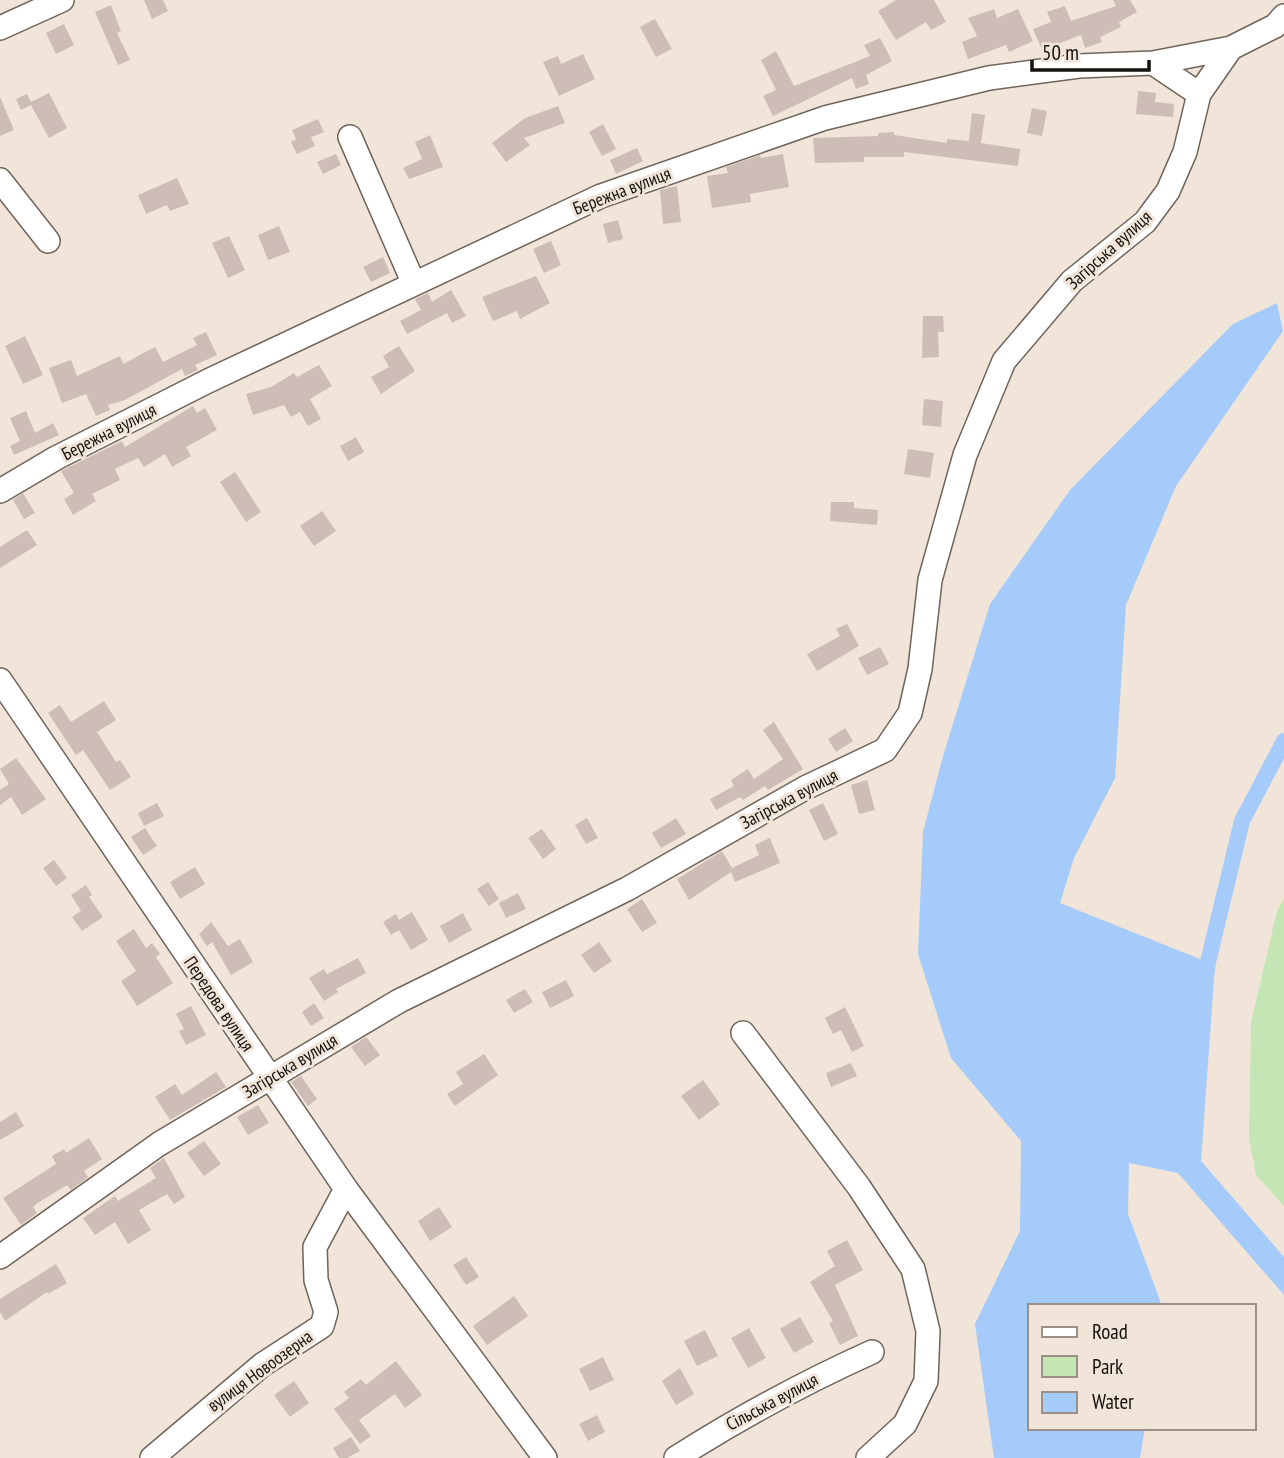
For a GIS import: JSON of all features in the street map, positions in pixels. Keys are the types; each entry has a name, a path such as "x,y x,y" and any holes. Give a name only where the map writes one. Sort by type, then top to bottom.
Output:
{"street":[{"path":"0,28 62,0"},
{"name":"Бережна вулиця","path":"0,491 57,458 208,381 601,196 825,118 989,78 1079,66 1153,63 1231,48 1275,26 1284,16"},
{"name":"Загірська вулиця","path":"0,1257 159,1144 399,1001 627,889 805,788 885,751 910,713 920,669 930,580 965,455 1004,361 1072,281 1145,222 1168,191 1185,152 1199,94 1231,48"},
{"path":"1153,63 1199,94"},
{"path":"350,137 414,284"},
{"path":"0,180 48,241"},
{"name":"Передова вулиця","path":"0,680 345,1189 545,1458"},
{"path":"744,1033 859,1187 914,1269 928,1331 926,1381 905,1424 869,1458"},
{"name":"вулиця Новоозерна","path":"152,1458 262,1365 322,1326 326,1311 316,1280 315,1247 345,1189"},
{"name":"Сільська вулиця","path":"676,1458 731,1423 809,1380 872,1352"}],"green space":[{"path":"1284,898 1284,1206 1256,1175 1249,1138 1251,1023 1277,911"}],"water":[{"path":"1277,303 1283,331 1176,486 1126,605 1115,778 1074,858 1060,903 1215,965 1201,1161 1284,1257 1284,1295 1178,1173 1129,1163 1128,1214 1161,1304 1028,1304 1028,1430 1145,1430 1140,1458 994,1458 975,1324 1020,1231 1021,1141 951,1058 918,954 923,832 943,756 990,604 1070,490 1233,324"}],"building":[{"path":"144,0 163,0 168,11 152,19"},
{"path":"896,0 934,0 946,22 931,30 926,22 896,40 878,11"},
{"path":"1113,0 1130,0 1137,12 1119,22 1121,27 1100,37 1102,42 1085,48 1081,35 1042,50 1033,29 1051,22 1047,12 1065,6 1071,21 1116,6"},
{"path":"111,5 121,31 117,33 130,60 118,65 95,12"},
{"path":"994,9 997,18 1018,9 1033,41 1009,52 1006,45 968,59 962,42 977,36 968,18"},
{"path":"655,19 672,49 656,57 640,27"},
{"path":"64,24 74,45 56,54 46,33"},
{"path":"880,38 892,61 866,75 869,84 856,89 852,78 773,116 763,96 776,90 761,60 776,51 794,86 870,56 864,45"},
{"path":"583,54 595,79 559,96 543,62 558,56 561,64"},
{"path":"1138,91 1156,93 1155,102 1174,104 1173,117 1136,114"},
{"path":"49,93 67,128 49,138 31,105 21,110 16,99 27,94 31,102"},
{"path":"0,97 14,130 0,136"},
{"path":"558,106 565,123 524,138 530,145 506,162 492,143 525,118"},
{"path":"1032,108 1047,111 1042,136 1027,133"},
{"path":"972,113 985,115 981,143 1020,149 1018,166 904,152 904,157 864,157 864,162 815,163 813,138 878,136 878,133 894,132 894,135 947,143 947,139 969,141"},
{"path":"318,119 324,132 311,137 315,146 297,154 291,142 296,139 292,130"},
{"path":"603,124 616,149 602,156 589,132"},
{"path":"430,135 443,167 409,179 403,168 422,159 415,142"},
{"path":"637,148 643,161 616,174 610,160"},
{"path":"336,154 341,165 323,174 317,162"},
{"path":"783,154 789,187 750,194 751,202 712,208 707,176 728,173 726,167 760,155 761,158"},
{"path":"177,178 189,204 170,211 167,205 146,214 138,195"},
{"path":"677,186 681,222 663,224 660,190"},
{"path":"618,220 623,239 608,243 603,224"},
{"path":"279,226 290,252 268,260 258,235"},
{"path":"229,236 245,270 228,278 212,243"},
{"path":"551,241 561,265 544,273 533,249"},
{"path":"383,257 390,273 371,282 363,267"},
{"path":"536,276 550,303 520,319 517,311 493,321 482,297"},
{"path":"451,290 466,316 452,323 447,313 407,334 400,321 421,310 415,299 428,293 432,302"},
{"path":"923,316 943,316 944,332 938,332 939,357 922,358"},
{"path":"206,332 217,355 195,365 198,370 185,376 182,369 125,400 108,405 110,410 96,416 86,394 62,403 49,368 71,360 77,376 120,356 123,364 155,347 163,362 197,345 193,338"},
{"path":"25,336 43,375 23,384 5,346"},
{"path":"399,346 415,371 381,394 371,377 389,367 383,356"},
{"path":"319,365 332,386 310,399 321,419 308,426 300,412 291,417 284,405 253,415 246,394 271,387 294,373 297,377"},
{"path":"924,399 943,401 941,427 922,425"},
{"path":"193,406 197,413 205,408 217,430 186,447 191,456 172,467 165,454 144,467 138,458 115,469 120,480 92,494 96,501 73,515 64,499 74,493 61,471 122,441 125,447"},
{"path":"26,411 35,433 53,423 59,435 14,455 10,446 20,441 10,418"},
{"path":"356,437 364,452 348,461 340,446"},
{"path":"908,449 934,453 930,478 904,474"},
{"path":"235,472 261,512 246,522 220,482"},
{"path":"23,493 35,513 24,519 13,500"},
{"path":"831,502 854,502 854,508 878,510 877,525 830,521"},
{"path":"322,511 336,531 314,546 300,526"},
{"path":"27,530 37,545 0,568 0,547"},
{"path":"847,624 859,646 817,671 807,654 840,636 836,629"},
{"path":"880,647 889,664 867,675 858,658"},
{"path":"104,701 116,720 97,732 116,762 120,760 131,777 110,790 83,750 76,755 48,713 60,705 71,722"},
{"path":"774,722 803,769 768,790 765,786 743,800 740,797 716,810 710,799 734,786 731,780 748,769 754,779 783,759 763,730"},
{"path":"845,728 853,741 836,752 828,739"},
{"path":"16,758 46,799 22,815 11,797 0,805 0,790 9,784 0,769"},
{"path":"867,780 875,810 859,814 851,785"},
{"path":"157,803 164,816 144,826 138,813"},
{"path":"823,803 838,834 824,841 809,810"},
{"path":"587,818 598,838 586,844 575,825"},
{"path":"676,818 686,834 661,848 652,833"},
{"path":"145,828 157,846 143,855 131,837"},
{"path":"542,829 556,849 543,859 528,838"},
{"path":"770,838 780,863 735,882 731,872 689,900 677,879 722,851 732,868 759,855 755,845"},
{"path":"54,860 67,878 56,886 43,868"},
{"path":"195,867 205,884 180,899 170,882"},
{"path":"488,882 499,899 489,906 477,889"},
{"path":"86,885 92,895 89,897 103,917 82,931 72,917 81,911 71,895"},
{"path":"518,893 526,909 506,918 499,903"},
{"path":"642,899 657,923 642,932 627,909"},
{"path":"412,912 428,940 411,950 399,930 391,935 383,922 396,914 399,920"},
{"path":"463,913 472,930 449,943 440,926"},
{"path":"211,922 228,946 240,939 253,962 231,975 212,942 207,946 199,934"},
{"path":"134,929 146,948 152,943 160,954 156,957 173,983 137,1006 121,981 136,971 116,941"},
{"path":"599,942 612,961 594,973 581,955"},
{"path":"358,958 366,973 336,989 338,992 324,1001 309,978 324,969 327,974"},
{"path":"566,980 574,996 550,1008 542,992"},
{"path":"525,989 533,1002 514,1013 506,1000"},
{"path":"314,1003 324,1018 311,1026 302,1012"},
{"path":"191,1006 206,1035 186,1045 179,1031 184,1029 176,1014"},
{"path":"845,1007 864,1046 852,1052 841,1030 833,1034 825,1018"},
{"path":"366,1037 380,1055 365,1066 351,1047"},
{"path":"484,1054 498,1075 455,1106 447,1094 463,1084 456,1072"},
{"path":"851,1063 857,1076 831,1087 826,1073"},
{"path":"216,1072 226,1087 170,1120 155,1097 175,1084 182,1095"},
{"path":"301,1076 317,1099 308,1106 291,1082"},
{"path":"703,1080 720,1104 699,1120 681,1096"},
{"path":"258,1105 269,1123 248,1135 237,1117"},
{"path":"16,1112 24,1126 0,1140 0,1122"},
{"path":"89,1138 102,1159 84,1171 88,1177 71,1190 67,1185 36,1204 33,1207 37,1213 21,1225 3,1198 56,1164 52,1156 64,1149 66,1153"},
{"path":"204,1141 221,1164 204,1176 187,1153"},
{"path":"164,1158 185,1197 174,1204 167,1194 139,1210 151,1230 128,1244 115,1222 95,1235 83,1218 115,1196 118,1201 156,1178 150,1168"},
{"path":"439,1207 452,1227 430,1241 418,1221"},
{"path":"847,1240 863,1270 835,1285 858,1336 840,1345 829,1323 833,1321 810,1282 835,1266 827,1251"},
{"path":"466,1257 479,1277 466,1285 453,1265"},
{"path":"56,1264 67,1283 48,1294 47,1292 5,1321 0,1312 0,1299"},
{"path":"514,1296 528,1316 487,1345 473,1326"},
{"path":"800,1317 814,1342 794,1353 780,1329"},
{"path":"749,1328 766,1358 748,1368 731,1338"},
{"path":"705,1330 718,1356 697,1366 684,1341"},
{"path":"603,1357 614,1380 590,1391 579,1369"},
{"path":"396,1361 422,1395 405,1408 395,1394 359,1420 371,1436 360,1444 334,1409 349,1398 344,1392 361,1379 366,1385"},
{"path":"680,1368 694,1394 676,1405 662,1381"},
{"path":"294,1381 309,1403 290,1417 274,1395"},
{"path":"597,1415 605,1432 588,1441 579,1424"},
{"path":"351,1437 360,1451 347,1458 339,1458 333,1448"}],"waterway":[{"path":"1205,983 1242,821 1284,741"}]}
